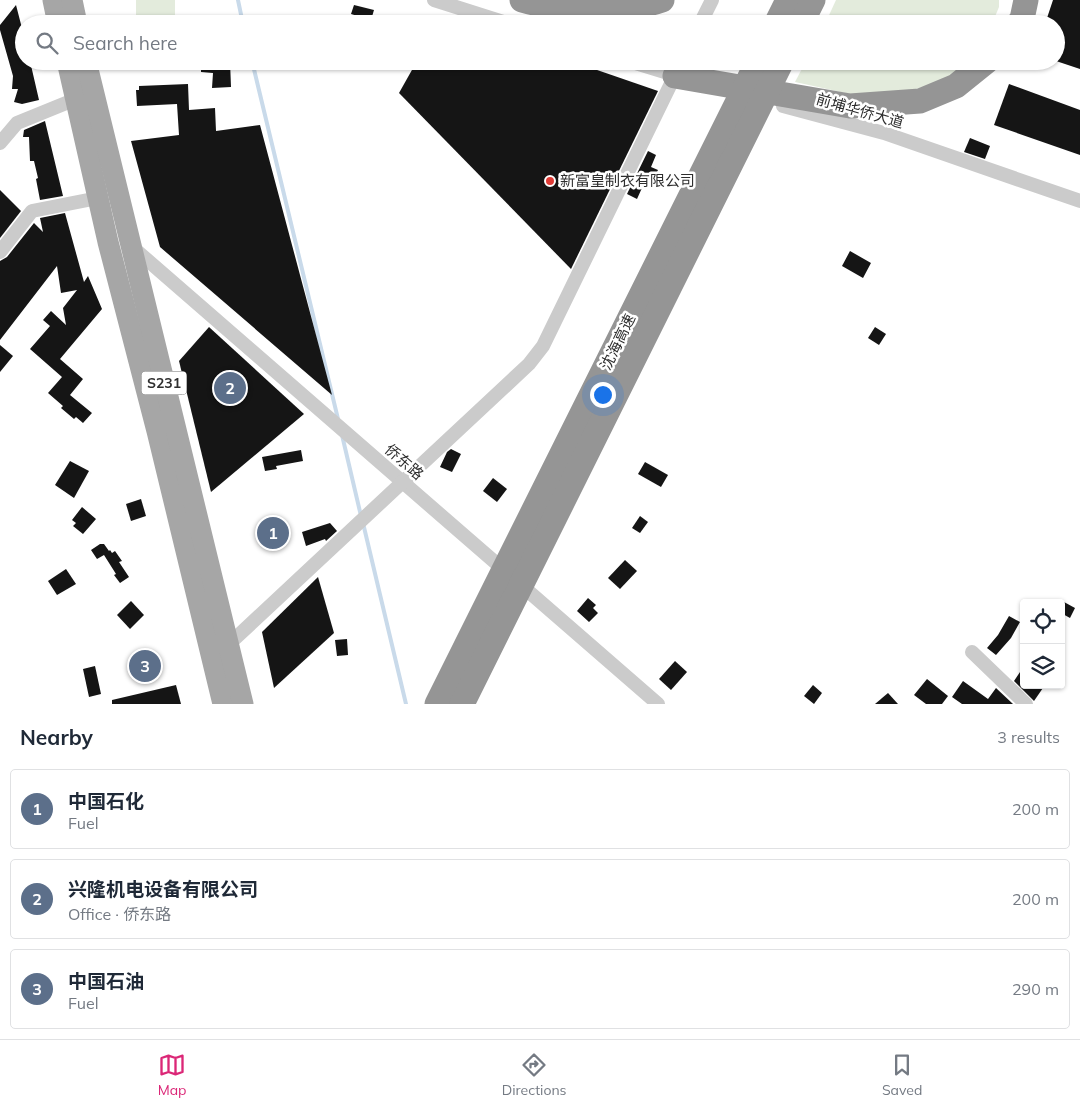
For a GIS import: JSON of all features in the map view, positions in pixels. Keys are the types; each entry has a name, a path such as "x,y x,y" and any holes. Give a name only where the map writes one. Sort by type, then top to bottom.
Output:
{"highway":[{"path":"522,0 580,9 648,5 662,0"},
{"path":"780,15 788,0"},
{"path":"806,15 814,0"},
{"path":"1023,15 1026,0"},
{"path":"687,70 850,106 920,101 956,86 976,70"},
{"name":"沈海高速","path":"437,704 754,70"},
{"name":"沈海高速","path":"462,704 778,70"}],"main road":[{"path":"53,0 56,15"},
{"path":"72,0 75,15"},
{"name":"S231","path":"69,70 98,198 223,704"},
{"name":"S231","path":"88,70 243,704"}],"street":[{"path":"434,0 482,15"},
{"path":"704,15 712,0"},
{"path":"228,645 529,364 543,346 677,70"},
{"name":"前埔华侨大道","path":"684,70 884,133 1080,201"},
{"path":"0,143 17,123 76,99"},
{"path":"0,252 32,211 98,198"},
{"name":"侨东路","path":"130,244 658,704"},
{"path":"972,652 1026,704"}],"green space":[{"path":"136,0 175,0 175,15 136,15"},
{"path":"836,0 999,0 999,7 996,15 829,15"},
{"path":"801,70 964,70 956,78 894,95 850,94 795,82"}],"building":[{"path":"1053,0 1080,0 1080,69 1065,64 1065,15 1048,15"},
{"path":"16,5 19,15 15,15 15,70 32,70 39,100 22,104 14,102 18,89 12,89 13,76 0,25"},
{"path":"354,5 374,10 372,15 351,14"},
{"path":"201,70 230,70 231,87 212,88 213,73 201,72"},
{"name":"新富皇制衣有限公司","path":"412,70 597,70 658,91 571,269 399,93"},
{"path":"188,84 189,110 215,108 216,131 260,125 332,395 160,247 131,141 179,135 177,104 137,106 136,90 139,90 139,86"},
{"path":"1009,84 1080,110 1080,155 994,125"},
{"path":"45,121 63,196 40,200 34,161 30,161 29,137 23,137 24,130"},
{"path":"970,138 990,146 985,159 964,152"},
{"path":"648,151 656,155 651,167 658,170 652,182 646,179 637,199 627,194"},
{"path":"0,190 21,211 0,238"},
{"path":"65,213 84,282 88,276 102,309 60,359 83,379 70,395 92,413 83,423 76,417 74,419 61,408 63,406 48,393 62,377 30,349 50,326 43,320 51,311 66,325 63,308 77,290 61,293 57,266 0,340 0,261 7,257 34,223 43,232 40,218"},
{"path":"850,251 871,263 863,278 842,266"},
{"path":"209,327 304,414 211,492 179,361"},
{"path":"875,327 886,334 879,345 868,338"},
{"path":"0,345 13,356 0,372"},
{"path":"451,449 461,454 452,472 440,467 447,452"},
{"path":"301,450 303,461 276,466 277,469 265,471 262,457"},
{"path":"70,461 89,471 74,498 55,485"},
{"path":"645,462 668,475 661,487 638,474"},
{"path":"493,478 507,489 497,502 483,491"},
{"path":"141,499 146,516 131,521 126,504"},
{"path":"82,507 96,519 83,534 73,526 76,523 72,520"},
{"path":"640,516 648,522 640,533 632,528"},
{"path":"330,523 337,531 326,541 325,539 306,546 302,532"},
{"path":"100,544 104,544 112,553 115,551 122,561 119,562 129,577 120,583 104,555 97,559 91,550"},
{"path":"625,560 637,571 620,589 608,578"},
{"path":"66,569 76,584 57,595 48,581"},
{"path":"318,577 334,633 274,688 262,632"},
{"path":"588,598 596,605 593,608 598,613 589,622 577,611"},
{"path":"131,601 144,615 130,629 117,615"},
{"path":"1065,603 1075,608 1070,618 1065,615"},
{"path":"1009,616 1020,622 1011,638 996,655 987,648 998,635"},
{"path":"347,639 348,655 337,656 335,640"},
{"path":"675,661 687,672 671,690 659,679"},
{"path":"95,666 101,694 89,697 83,669"},
{"path":"1020,672 1020,687 1014,681"},
{"path":"927,679 948,696 942,704 926,704 914,695"},
{"path":"963,681 988,699 996,688 1013,704 962,704 952,697"},
{"path":"176,685 181,704 112,704 112,700"},
{"path":"813,685 822,693 814,704 804,696"},
{"path":"1022,689 1042,689 1034,701"},
{"path":"888,693 898,704 875,704"}],"waterway":[{"path":"238,0 241,15"},
{"path":"254,70 338,419"},
{"path":"342,435 361,516"},
{"path":"363,523 406,704"}],"place":[{"name":"新富皇制衣有限公司","path":"550,181"},
{"name":"兴隆机电设备有限公司","path":"230,388"},
{"name":"中国石化","path":"273,533"},
{"name":"中国石油","path":"145,666"}]}
